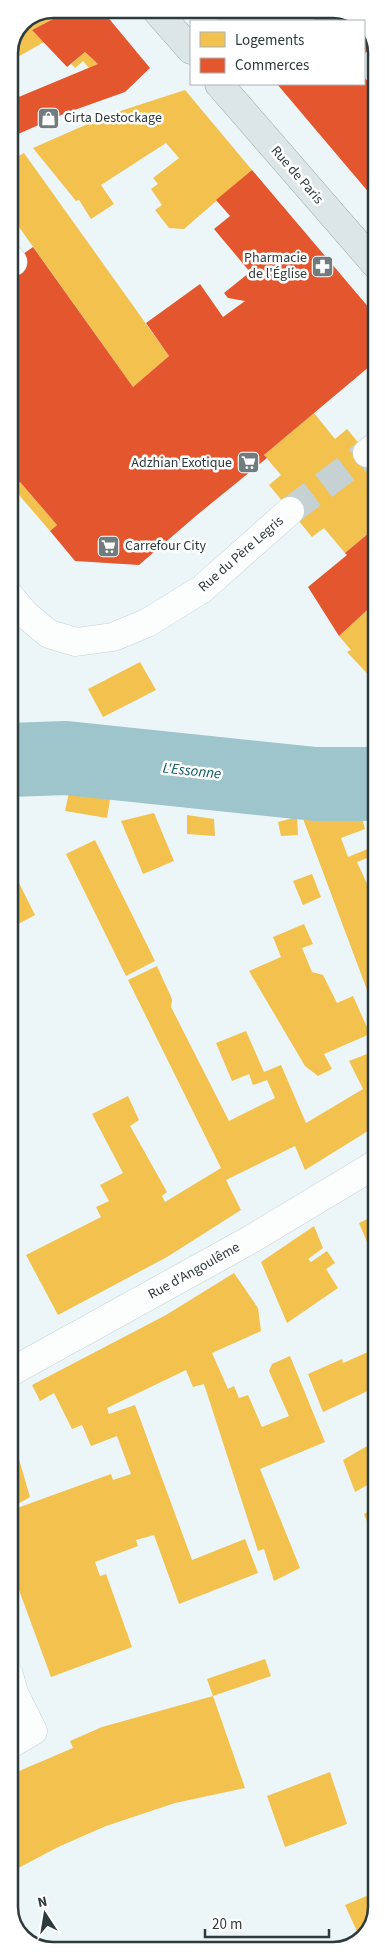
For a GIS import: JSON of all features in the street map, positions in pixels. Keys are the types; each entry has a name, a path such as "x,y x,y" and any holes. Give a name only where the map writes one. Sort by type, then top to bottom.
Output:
{"main road":[{"path":"164,18 190,49"},
{"name":"Rue de Paris","path":"220,85 367,255"}],"street":[{"name":"Rue du Père Legris","path":"18,606 49,634 76,642 113,637 147,623 202,589 290,511"},
{"name":"Rue d'Angoulême","path":"18,1368 248,1241 368,1169"},
{"path":"18,1701 33,1731 18,1740"}],"building: Logements":[{"path":"55,18 32,30 44,42 18,57 18,46 23,33 39,20"},
{"path":"215,18 316,18 313,20 217,20"},
{"path":"85,52 98,64 89,68 83,61 75,68 71,64"},
{"path":"185,90 252,170 184,229 169,228 155,210 162,205 151,189 158,184 153,178 179,158 166,143 101,185 114,204 91,219 79,200 76,201 33,148 108,115"},
{"path":"24,153 169,356 133,387 18,226 18,156"},
{"path":"314,413 335,439 347,429 367,453 367,534 345,553 324,528 312,537 269,485 281,475 264,455"},
{"path":"20,482 57,525 50,531 18,494 18,484"},
{"path":"367,610 367,674 347,652 351,650 339,636"},
{"path":"140,662 156,690 103,717 88,689"},
{"path":"69,793 110,799 107,818 65,811"},
{"path":"154,813 174,861 143,874 121,821"},
{"path":"187,815 214,819 215,836 187,834"},
{"path":"302,816 362,818 365,829 341,838 348,857 367,849 367,858 357,862 367,885 368,991"},
{"path":"297,817 298,835 281,836 278,822"},
{"path":"95,840 155,961 126,976 66,854"},
{"path":"312,874 321,897 303,905 293,881"},
{"path":"18,881 35,915 18,924"},
{"path":"304,924 313,944 302,948 312,972 323,975 337,1003 353,996 368,1028 368,1035 324,1054 332,1069 318,1076 305,1066 249,971 281,957 273,937"},
{"path":"157,966 172,999 171,1007 229,1121 275,1098 267,1080 253,1085 249,1074 232,1081 216,1043 246,1031 264,1072 281,1065 306,1123 363,1089 349,1061 368,1054 368,1131 305,1170 295,1146 226,1180 241,1210 167,1257 58,1315 26,1255 101,1217 96,1207 109,1201 100,1185 123,1173 92,1114 128,1096 139,1120 130,1126 167,1192 162,1196 165,1202 221,1168 128,980"},
{"path":"368,1219 368,1243 359,1223"},
{"path":"314,1226 323,1248 308,1259 311,1262 327,1251 335,1263 326,1269 338,1288 287,1323 261,1262"},
{"path":"234,1273 258,1308 261,1331 212,1353 228,1389 234,1386 239,1398 248,1395 262,1427 289,1416 269,1371 272,1364 290,1356 325,1442 260,1469 300,1568 274,1581 264,1549 258,1551 204,1384 193,1387 186,1370 107,1408 109,1414 135,1405 192,1560 245,1539 258,1573 179,1604 154,1535 136,1540 138,1546 95,1562 100,1576 106,1574 132,1647 51,1677 18,1587 18,1508 111,1474 113,1480 131,1474 117,1436 91,1446 82,1425 72,1429 54,1393 40,1401 32,1385 166,1315"},
{"path":"368,1352 368,1391 323,1412 308,1374 342,1359 343,1363"},
{"path":"368,1446 368,1485 355,1492 343,1460"},
{"path":"18,1456 30,1497 18,1504"},
{"path":"368,1512 368,1523 364,1514"},
{"path":"265,1659 271,1676 213,1696 207,1679"},
{"path":"213,1696 245,1788 175,1803 106,1826 58,1847 18,1868 18,1771 73,1748 70,1741 102,1727"},
{"path":"330,1772 347,1824 285,1847 267,1796"},
{"path":"368,1895 366,1918 357,1932 345,1905"}],"building: Commerces":[{"path":"55,18 108,18 150,68 125,92 66,113 18,134 18,97 98,64 85,52 67,67 32,30"},
{"path":"316,18 335,18 346,20 313,20"},
{"path":"365,40 367,48 365,53"},
{"path":"365,78 367,81 367,190 278,85 365,85"},
{"path":"252,170 367,306 367,368 264,455 267,458 139,565 75,561 50,531 57,525 20,482 18,484 18,258 33,247 133,387 169,356 146,323 200,284 223,317 245,301 228,298 224,293 250,272 214,229 230,216 216,200"},
{"path":"367,534 367,610 339,636 308,587 347,555 345,553"}],"waterway":[{"name":"L'Essonne","path":"18,760 66,758 315,784 367,784"}],"tunnel":[{"path":"290,511 367,453"}],"place":[{"name":"Cirta Destockage","path":"48,118"},
{"name":"Pharmacie de l'Église","path":"323,266"},
{"name":"Adzhian Exotique","path":"248,463"},
{"name":"Carrefour City","path":"109,546"}]}
